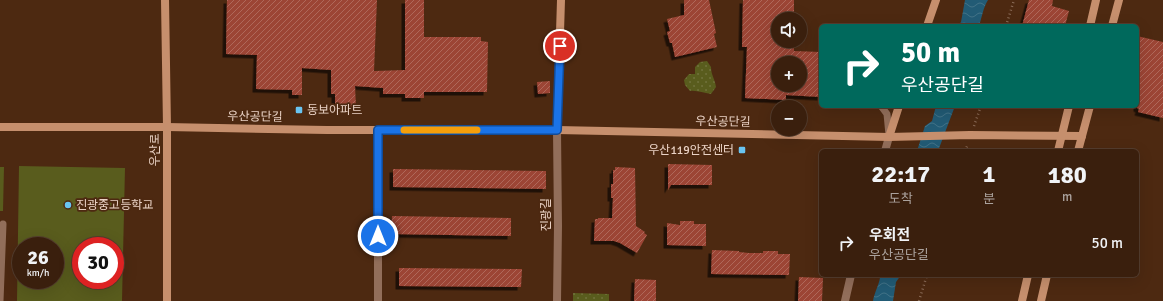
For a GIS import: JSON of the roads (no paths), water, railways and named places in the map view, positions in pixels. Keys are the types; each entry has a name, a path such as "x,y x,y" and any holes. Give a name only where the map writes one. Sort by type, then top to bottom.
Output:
{"street":[{"name":"우산로","path":"165,0 167,127 166,301"},
{"path":"557,130 561,0"},
{"path":"928,24 936,0"},
{"path":"1090,24 1096,0"},
{"path":"1112,24 1118,0"},
{"path":"886,149 898,108"},
{"path":"1059,149 1069,108"},
{"path":"1079,149 1089,108"},
{"name":"우산공단길","path":"0,127 167,127 327,130 557,130 889,137 970,135 1062,136"},
{"path":"378,130 378,301"},
{"name":"진광길","path":"557,130 557,301"},
{"path":"1062,136 1082,136"},
{"path":"845,301 851,277"},
{"path":"1022,301 1028,277"},
{"path":"1041,301 1047,277"}],"lane":[{"path":"882,108 887,114 889,137"},
{"path":"0,301 3,224"}],"water":[{"path":"965,0 988,0 980,24 960,24"},
{"path":"935,108 954,108 939,149 918,149 925,126 932,121"},
{"path":"880,277 900,277 896,282 893,301 873,301"}],"place":[{"name":"동보아파트","path":"299,110"},
{"name":"우산119안전센터","path":"742,150"},
{"name":"진광중고등학교","path":"68,205"}]}
